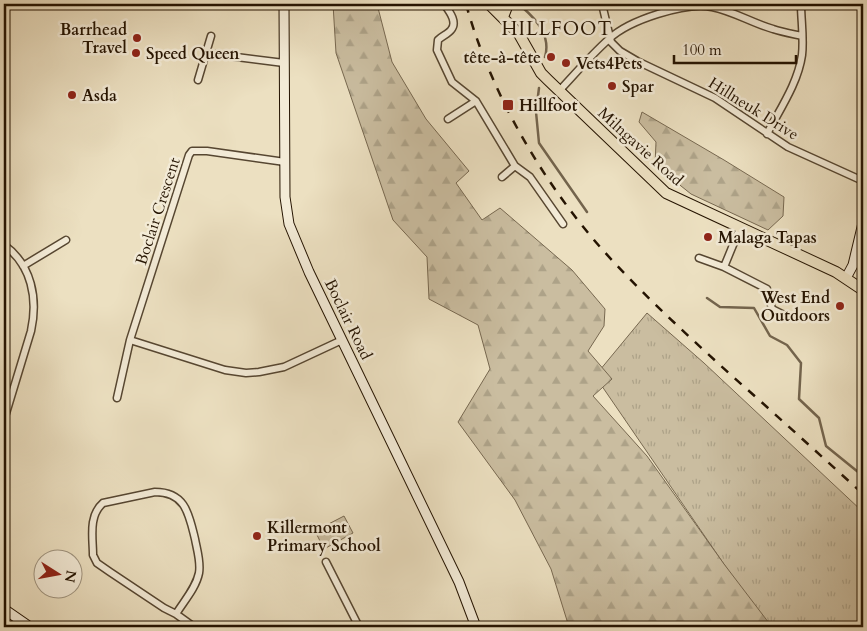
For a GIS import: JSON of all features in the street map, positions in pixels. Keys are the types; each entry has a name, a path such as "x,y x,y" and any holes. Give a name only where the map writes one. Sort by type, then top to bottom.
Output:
{"main road":[{"name":"Boclair Road","path":"284,4 285,162 286,205 289,224 309,272 459,582 476,627"},
{"name":"Milngavie Road","path":"490,4 519,34 541,73 666,193 846,278 863,290"},
{"path":"503,17 508,4"},
{"path":"846,278 853,265 863,223"},
{"path":"4,609 30,627"}],"street":[{"path":"444,4 451,14 454,24 452,29 438,40 437,50 452,82 476,101 515,166 530,177 563,224"},
{"path":"602,4 610,37"},
{"path":"767,134 798,73 802,53 801,4"},
{"path":"559,91 610,37 642,20 687,7 712,5 773,29 802,36"},
{"path":"198,80 211,36"},
{"name":"Hillneuk Drive","path":"610,37 611,42 628,56 715,98 788,147 863,181"},
{"path":"205,53 284,63"},
{"path":"448,119 476,101"},
{"name":"Boclair Crescent","path":"117,398 130,340 189,155 192,151 207,151 285,162"},
{"path":"502,177 515,166"},
{"path":"724,267 740,228"},
{"path":"23,266 66,240"},
{"path":"4,245 16,256 23,266 32,286 34,300 32,331 4,420"},
{"path":"699,258 724,267 767,289 772,309 786,316"},
{"path":"130,340 225,370 246,372 259,372 284,367 342,340"},
{"path":"176,614 194,585 200,566 186,507 180,500 164,492 155,492 103,503 98,507 93,517 94,560 194,627"},
{"path":"326,562 358,627"}],"green space":[{"path":"333,4 377,4 392,62 426,119 469,171 456,183 482,220 500,208 572,270 605,309 604,326 588,351 612,379 593,396 647,456 724,564 772,627 569,627 551,569 515,500 458,422 490,369 478,325 429,299 427,257 393,220 336,53"},
{"path":"642,112 784,197 783,216 768,230 691,194 655,165 656,142 639,122"},
{"path":"647,313 704,363 863,512 863,627 767,627 595,376"},
{"path":"344,516 353,533 324,549 315,531"}],"waterway":[{"path":"522,7 533,17 544,35 546,42 545,57"},
{"path":"539,88 536,112 539,143 587,212"},
{"path":"707,298 720,307 754,308 770,336 787,345 801,363 799,399 819,418 826,446 863,476"}],"railway":[{"path":"466,4 476,37 503,102 538,164 579,222 616,265 664,313 863,494"}],"place":[{"name":"Barrhead Travel","path":"137,38"},
{"name":"Speed Queen","path":"136,53"},
{"name":"tête-à-tête","path":"551,57"},
{"name":"Vets4Pets","path":"566,63"},
{"name":"Spar","path":"612,86"},
{"name":"Asda","path":"72,95"},
{"name":"Hillfoot","path":"508,105"},
{"name":"Malaga Tapas","path":"708,237"},
{"name":"West End Outdoors","path":"840,306"},
{"name":"Killermont Primary School","path":"257,536"}],"district":[{"name":"HILLFOOT","path":"557,28"}]}
